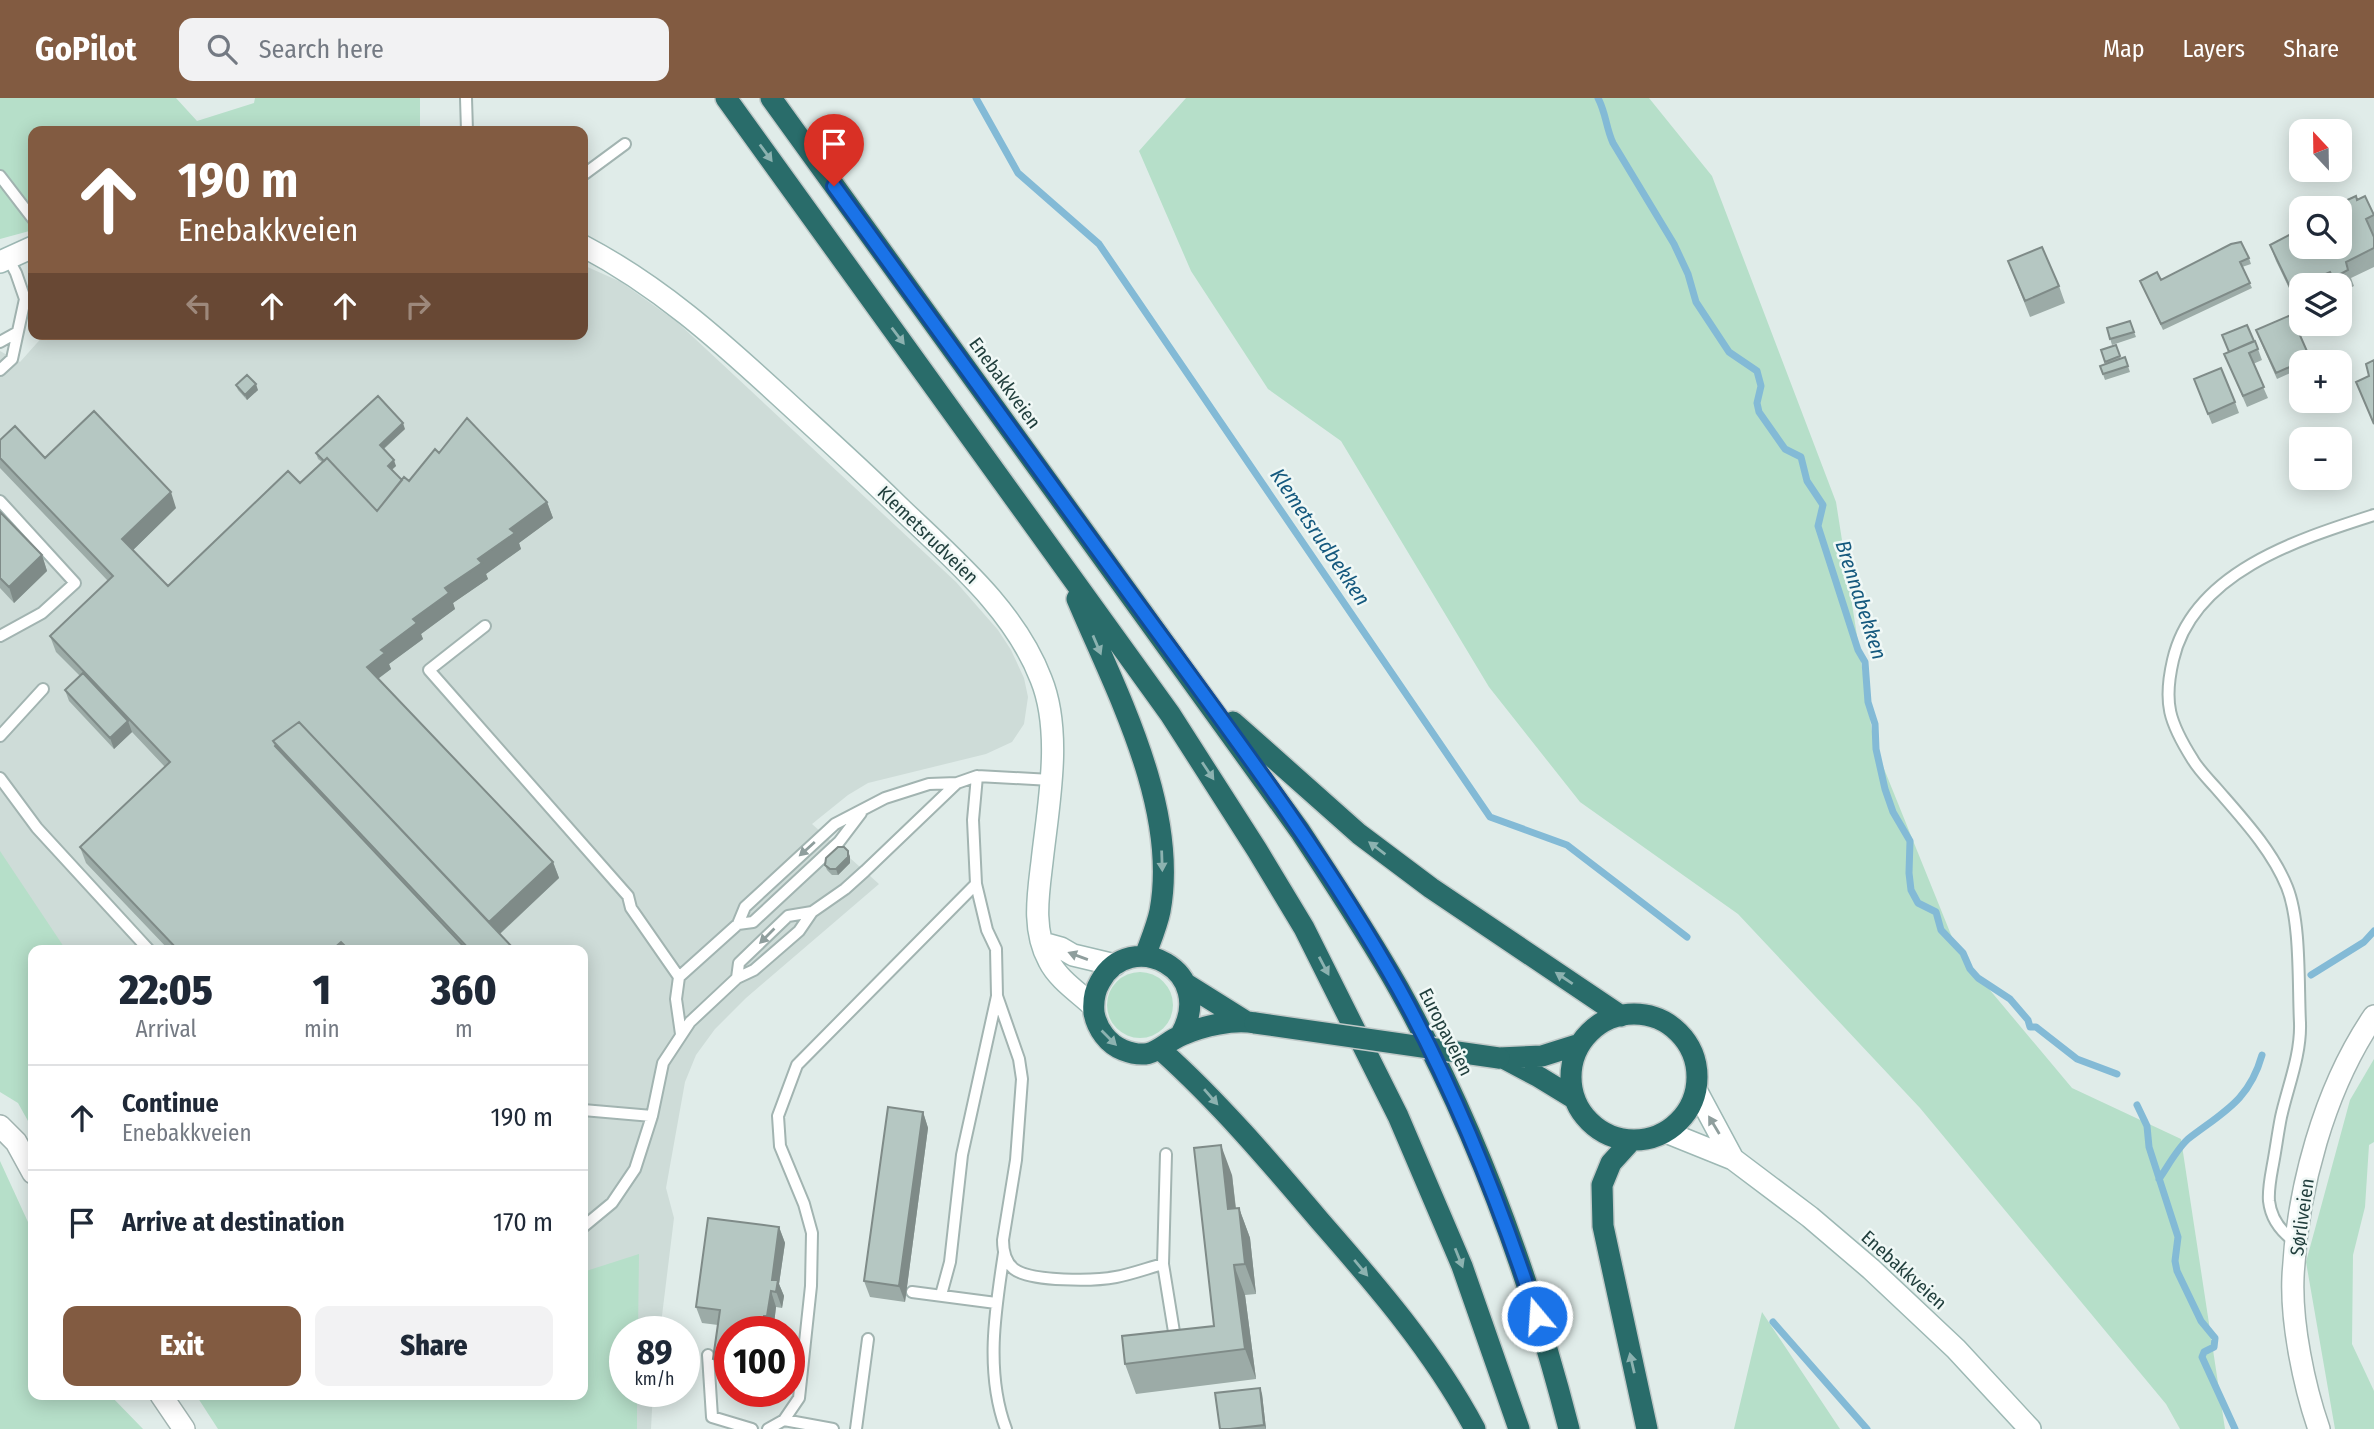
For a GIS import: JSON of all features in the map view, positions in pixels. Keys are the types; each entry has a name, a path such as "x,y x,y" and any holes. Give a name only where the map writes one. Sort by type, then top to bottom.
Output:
{"highway":[{"path":"726,98 1170,714 1216,782 1304,928 1398,1116 1433,1195 1487,1334 1519,1429"},
{"name":"Enebakkveien","path":"771,98 1203,694"},
{"path":"1060,560 1133,729 1143,756 1157,813 1162,871 1160,911 1144,956"},
{"path":"1203,694 1359,834 1432,888 1621,1016"},
{"name":"Europaveien","path":"1203,694 1300,831 1376,949 1419,1027 1481,1160 1529,1292 1569,1429"},
{"path":"1180,1036 1187,1024 1190,997 1179,973 1169,965 1144,956 1134,957 1115,965 1103,976 1096,990 1093,1006 1095,1019 1110,1042 1135,1053 1161,1050 1180,1036 1221,1024 1250,1022 1502,1058 1542,1056 1580,1044"},
{"path":"1186,984 1250,1022"},
{"path":"1637,1014 1666,1023 1679,1032 1695,1059 1696,1090 1688,1111 1666,1132 1643,1140 1607,1135 1593,1126 1574,1099 1571,1083 1572,1067 1580,1044 1595,1028 1621,1016 1637,1014"},
{"path":"1161,1050 1203,1088 1401,1315 1442,1372 1475,1429"},
{"path":"1502,1058 1574,1099"},
{"path":"1631,1140 1611,1163 1602,1185 1603,1226 1647,1429"}],"street":[{"path":"4,260 28,249"},
{"name":"Klemetsrudveien","path":"588,249 636,276 703,327 867,475 994,601 1012,625 1041,678 1051,721 1051,780 1037,908 1038,928 1048,959 1057,974 1093,1006"},
{"path":"1043,943 1073,955 1115,965"},
{"name":"Sørliveien","path":"2319,1429 2304,1376 2294,1309 2293,1278 2297,1243 2311,1155 2336,1087 2374,1016"},
{"name":"Enebakkveien","path":"1696,1090 1733,1159"},
{"path":"0,1126 16,1142 28,1164"},
{"name":"Enebakkveien","path":"1666,1132 1733,1159 1810,1217 1871,1269 1956,1349 2030,1429"},
{"path":"164,1400 184,1429"}],"lane":[{"path":"466,98 467,126"},
{"path":"588,171 625,144"},
{"path":"0,176 28,212"},
{"path":"0,370 12,359 25,299 16,273 4,260"},
{"path":"0,342 16,333"},
{"path":"0,501 75,583 42,613 0,636"},
{"path":"2297,1243 2283,1233 2269,1202 2280,1119 2296,1060 2300,1031 2294,911 2284,880 2269,853 2188,752 2172,723 2168,685 2177,645 2185,626 2213,593 2233,577 2275,552 2325,531 2374,515"},
{"path":"485,626 429,670 628,896 631,908 679,977"},
{"path":"0,736 43,689"},
{"path":"681,1034 676,999 679,977 738,924 745,907 835,824 885,798 929,784 957,783 977,776 1051,780"},
{"path":"941,1295 950,1262 962,1155 998,996 996,949 987,930 976,884 973,820 977,776"},
{"path":"0,778 37,828 144,945"},
{"path":"588,1223 612,1203 635,1169 652,1116 663,1063 690,1022 737,978 754,970 799,931 812,912 845,889 957,783"},
{"path":"738,924 752,922 839,842 863,811"},
{"path":"768,1429 785,1420 799,1398 811,1286 812,1233 804,1204 780,1146 778,1116 797,1065 976,884"},
{"path":"737,978 740,963 782,921 788,916 812,912"},
{"path":"998,996 1019,1059 1022,1079 1016,1160 996,1303 993,1374 998,1406 1006,1429"},
{"path":"588,1110 652,1116"},
{"path":"1166,1154 1163,1264 1175,1338"},
{"path":"1004,1253 1012,1268 1027,1276 1062,1279 1114,1277 1163,1264"},
{"path":"912,1292 996,1303"},
{"path":"856,1429 868,1339"},
{"path":"708,1355 712,1417 752,1429"},
{"path":"785,1420 833,1429"}],"shaded area":[{"path":"588,267 621,282 677,322 956,582 998,630 1011,650 1024,678 1028,697 1024,724 1012,742 986,754 868,783 848,795 812,824 879,884 746,998 715,1029 696,1055 685,1082 666,1188 674,1218 662,1316 609,1316 609,1407 652,1407 651,1429 536,1429 576,1400 588,1400 588,945 37,945 0,888 0,351 20,362 40,340 588,340"}],"green space":[{"path":"0,98 176,98 197,121 254,103 255,98 420,98 420,126 28,126 28,231 0,239"},
{"path":"1186,98 1649,98 1712,176 1836,502 1874,744 1958,952 2072,1088 2181,1139 2225,1429 2180,1429 2166,1404 1920,1108 1738,914 1580,802 1489,687 1341,441 1268,389 1191,271 1139,151"},
{"path":"0,851 63,945 28,945 28,1121 18,1103 0,1092"},
{"path":"1140,972 1153,975 1163,982 1170,992 1173,1005 1170,1018 1163,1028 1153,1035 1140,1038 1127,1035 1117,1028 1110,1018 1107,1005 1110,992 1117,982 1127,975"},
{"path":"2374,1059 2374,1142 2369,1145 2365,1207 2353,1255 2352,1344 2374,1391 2374,1429 2335,1429 2306,1262 2350,1100"},
{"path":"0,1161 28,1222 28,1400 115,1400 143,1429 0,1429"},
{"path":"639,1254 638,1316 609,1316 609,1407 637,1407 637,1429 218,1429 199,1400 588,1400 588,1270"},
{"path":"1762,1312 1840,1429 1734,1429"}],"building":[{"path":"2356,196 2357,200 2365,196 2374,215 2366,219 2374,237 2374,248 2352,259 2352,198"},
{"path":"2289,235 2289,259 2352,259 2346,262 2348,270 2342,273 2289,273 2289,285 2270,245"},
{"path":"2241,242 2249,258 2240,262 2250,283 2161,324 2140,281 2157,272 2161,280 2231,244"},
{"path":"2042,247 2059,286 2025,301 2008,261"},
{"path":"2289,316 2289,336 2300,336 2306,350 2289,350 2289,367 2276,373 2256,330"},
{"path":"2130,321 2134,332 2110,339 2107,328"},
{"path":"2247,325 2254,341 2229,352 2222,335"},
{"path":"2255,341 2258,349 2249,353 2264,387 2243,396 2224,354"},
{"path":"2116,345 2120,356 2105,362 2101,350"},
{"path":"2125,357 2128,366 2103,374 2100,366"},
{"path":"2374,360 2374,424 2356,382 2369,376 2366,364"},
{"path":"2221,368 2235,402 2208,414 2194,379"},
{"path":"247,375 256,384 245,395 236,385"},
{"path":"378,396 403,423 380,445 394,460 388,466 402,480 377,511 327,458 324,461 316,453"},
{"path":"94,411 171,492 122,539 168,586 288,471 300,483 327,458 377,511 404,477 409,481 435,449 439,453 467,418 547,502 510,529 515,533 478,559 482,563 445,588 449,593 413,619 417,623 381,650 385,653 367,667 553,862 489,922 299,722 273,741 275,746 462,945 344,945 341,942 338,945 173,945 80,847 170,762 50,636 113,576 0,458 0,440 15,426 45,458"},
{"path":"0,512 42,555 9,587 0,578"},
{"path":"83,673 128,721 110,738 65,690"},
{"path":"299,722 510,945 465,945 273,741"},
{"path":"838,847 844,847 848,851 848,857 836,869 830,869 825,865 826,858"},
{"path":"888,1107 923,1112 899,1286 864,1281"},
{"path":"1221,1145 1228,1209 1239,1208 1245,1264 1234,1265 1245,1349 1125,1364 1122,1336 1214,1326 1194,1148"},
{"path":"708,1218 779,1227 772,1280 778,1280 776,1292 771,1291 767,1316 719,1316 720,1310 696,1307"},
{"path":"1260,1388 1264,1425 1220,1429 1215,1393"}],"waterway":[{"name":"Klemetsrudbekken","path":"976,98 1018,173 1099,244 1490,817 1567,845 1687,937"},
{"name":"Brennabekken","path":"1598,98 1613,143 1674,244 1688,274 1696,302 1729,352 1757,371 1761,386 1757,403 1759,412 1785,449 1801,457 1807,481 1823,505 1818,526 1858,650 1865,662 1868,702 1875,724 1876,749 1885,789 1893,812 1910,841 1911,890 1918,903 1936,912 1941,930 1963,953 1970,969 1978,978 2010,999 2028,1020 2030,1027 2036,1027 2077,1059 2117,1074"},
{"path":"2311,975 2364,942 2374,931"},
{"path":"2159,1179 2184,1143 2242,1095 2257,1071 2262,1055"},
{"name":"Brennabekken","path":"2137,1105 2147,1126 2149,1147 2178,1237 2175,1261 2177,1271 2201,1321 2215,1338 2214,1347 2204,1352 2202,1357 2235,1429"},
{"name":"Klemetsrudbekken","path":"1773,1322 1867,1429"}],"route":[{"path":"834,186 1203,694 1352,909 1400,991 1452,1096 1481,1160 1537,1316"}]}
